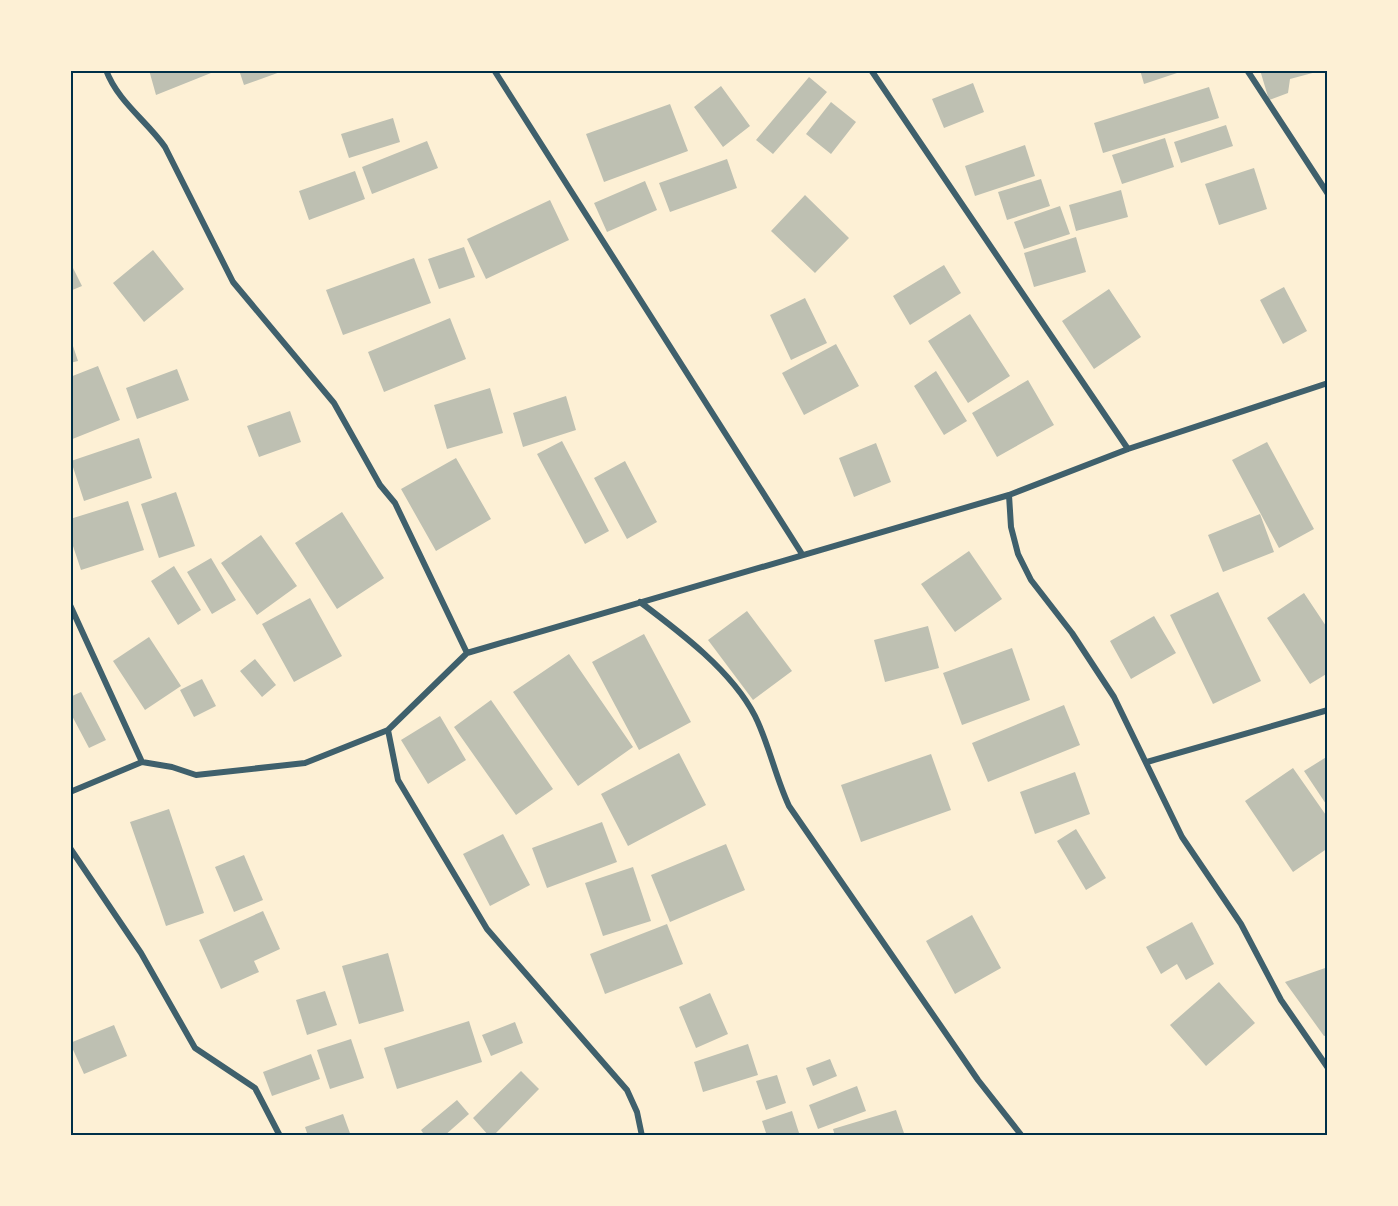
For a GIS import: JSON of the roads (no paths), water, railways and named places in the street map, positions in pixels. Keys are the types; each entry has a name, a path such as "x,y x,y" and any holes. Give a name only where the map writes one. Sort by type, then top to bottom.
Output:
{"street":[{"path":"106,70 121,97 154,131 165,147 233,282 334,403 354,434 370,468 395,503 467,653"},
{"path":"494,70 802,554"},
{"path":"871,70 1128,449"},
{"path":"1247,70 1328,194"},
{"path":"70,792 142,762 172,766 196,775 305,763 388,730 467,653 1009,495 1128,449 1328,382"},
{"path":"1009,495 1011,527 1018,554 1031,580 1095,666 1148,762 1182,837 1241,924 1281,1000 1328,1068"},
{"path":"640,602 686,637 731,683 753,712 776,778 789,806 978,1080 1022,1136"},
{"path":"70,605 142,762"},
{"path":"1148,762 1328,710"},
{"path":"388,730 398,780 462,889 502,946 627,1090 637,1112 642,1136"},
{"path":"70,848 141,953 195,1048 255,1088 280,1136"}]}
